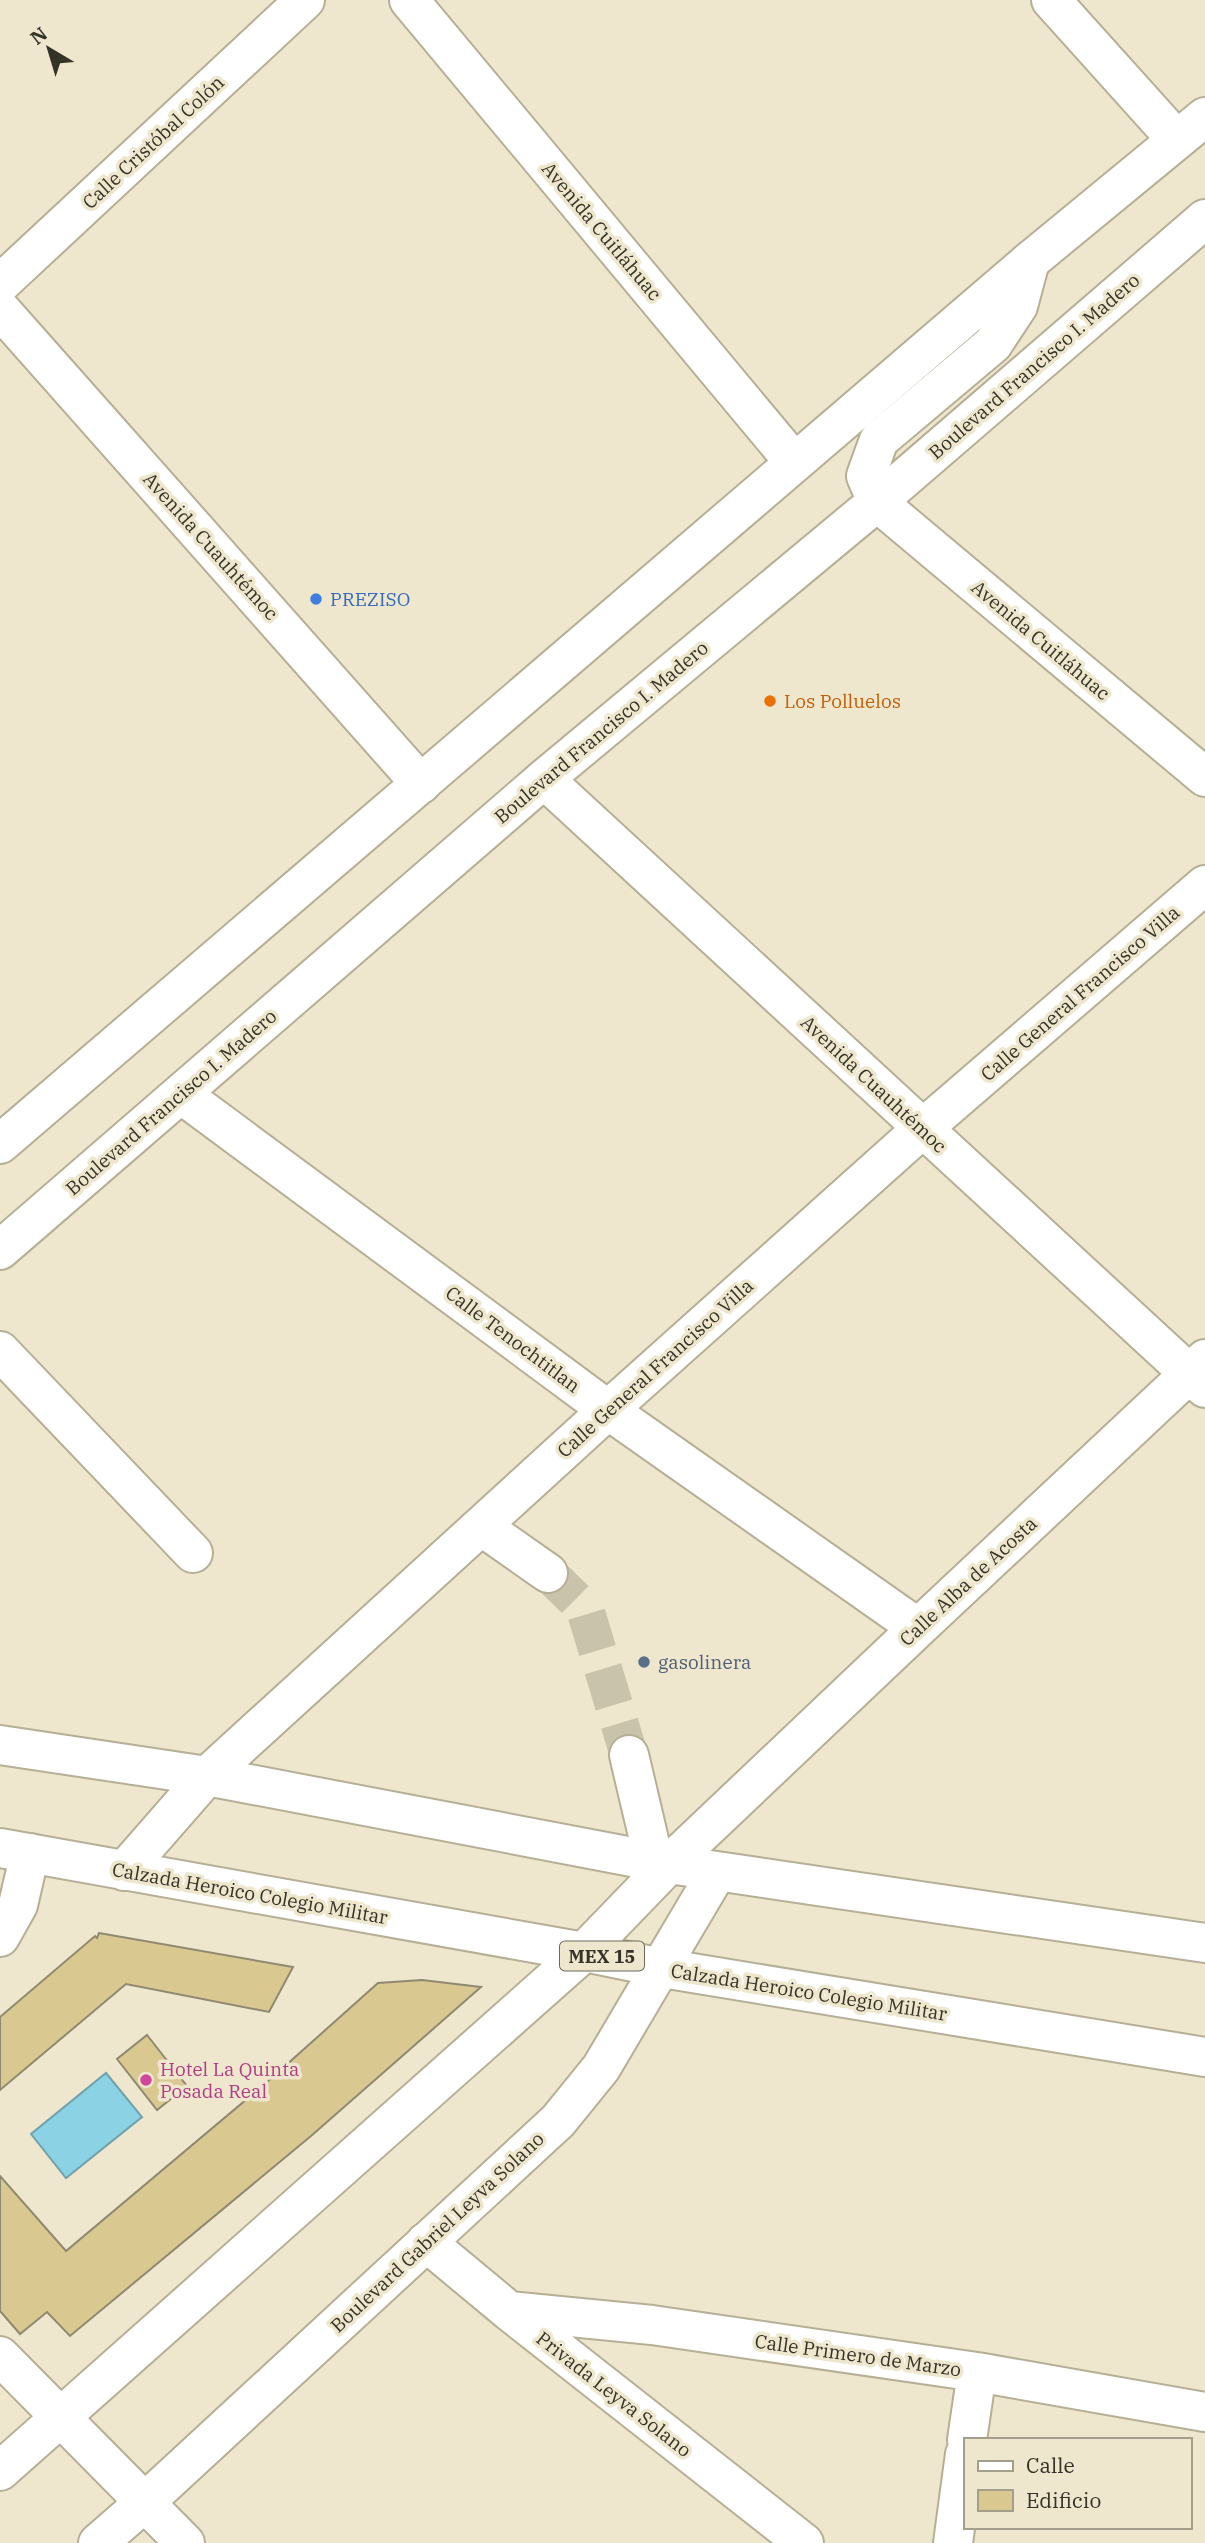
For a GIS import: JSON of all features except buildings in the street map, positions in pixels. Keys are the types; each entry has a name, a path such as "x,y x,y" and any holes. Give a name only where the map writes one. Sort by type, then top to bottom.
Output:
{"street":[{"name":"Calle Cristóbal Colón","path":"0,284 305,0"},
{"name":"Avenida Cuitláhuac","path":"409,0 794,462"},
{"path":"0,1144 794,462 1190,128 1051,0"},
{"name":"Boulevard Francisco I. Madero","path":"0,1250 544,779 877,502 1203,223"},
{"path":"877,502 866,476 879,440 993,344 1018,306 1030,261"},
{"name":"Avenida Cuauhtémoc","path":"0,309 421,783"},
{"name":"Avenida Cuitláhuac","path":"877,502 1205,778"},
{"name":"Avenida Cuauhtémoc","path":"544,779 922,1129 1200,1374"},
{"name":"Calle General Francisco Villa","path":"124,1871 207,1776 608,1410 922,1129 1205,886"},
{"name":"Calle Tenochtitlan","path":"181,1094 608,1410 918,1628"},
{"path":"0,1351 193,1553"},
{"name":"Calle Alba de Acosta","path":"661,1863 732,1805 918,1628 1200,1374"},
{"path":"481,1526 548,1573"},
{"path":"0,1745 207,1776 661,1863 1205,1943"},
{"path":"629,1755 661,1863"},
{"path":"717,1872 732,1805"},
{"path":"0,1937 18,1905 15,1850"},
{"name":"Calzada Heroico Colegio Militar","path":"15,1850 662,1968 1205,2057"},
{"name":"MEX 15","path":"0,2471 584,1952 661,1863"},
{"name":"Boulevard Gabriel Leyva Solano","path":"98,2543 145,2503 558,2121 601,2068 717,1872"},
{"name":"Privada Leyva Solano","path":"426,2242 509,2311 804,2543"},
{"name":"Calle Primero de Marzo","path":"509,2311 652,2325 977,2372 1205,2412"},
{"path":"0,2356 185,2543"},
{"path":"967,2438 977,2372"},
{"path":"953,2543 964,2461"}],"water":[{"path":"106,2073 142,2117 66,2178 31,2134"}],"tunnel":[{"path":"548,1573 585,1609 629,1755"}],"place":[{"name":"PREZISO","path":"316,599"},
{"name":"Los Polluelos","path":"770,701"},
{"name":"gasolinera","path":"644,1662"},
{"name":"Hotel La Quinta Posada Real","path":"146,2080"}]}
